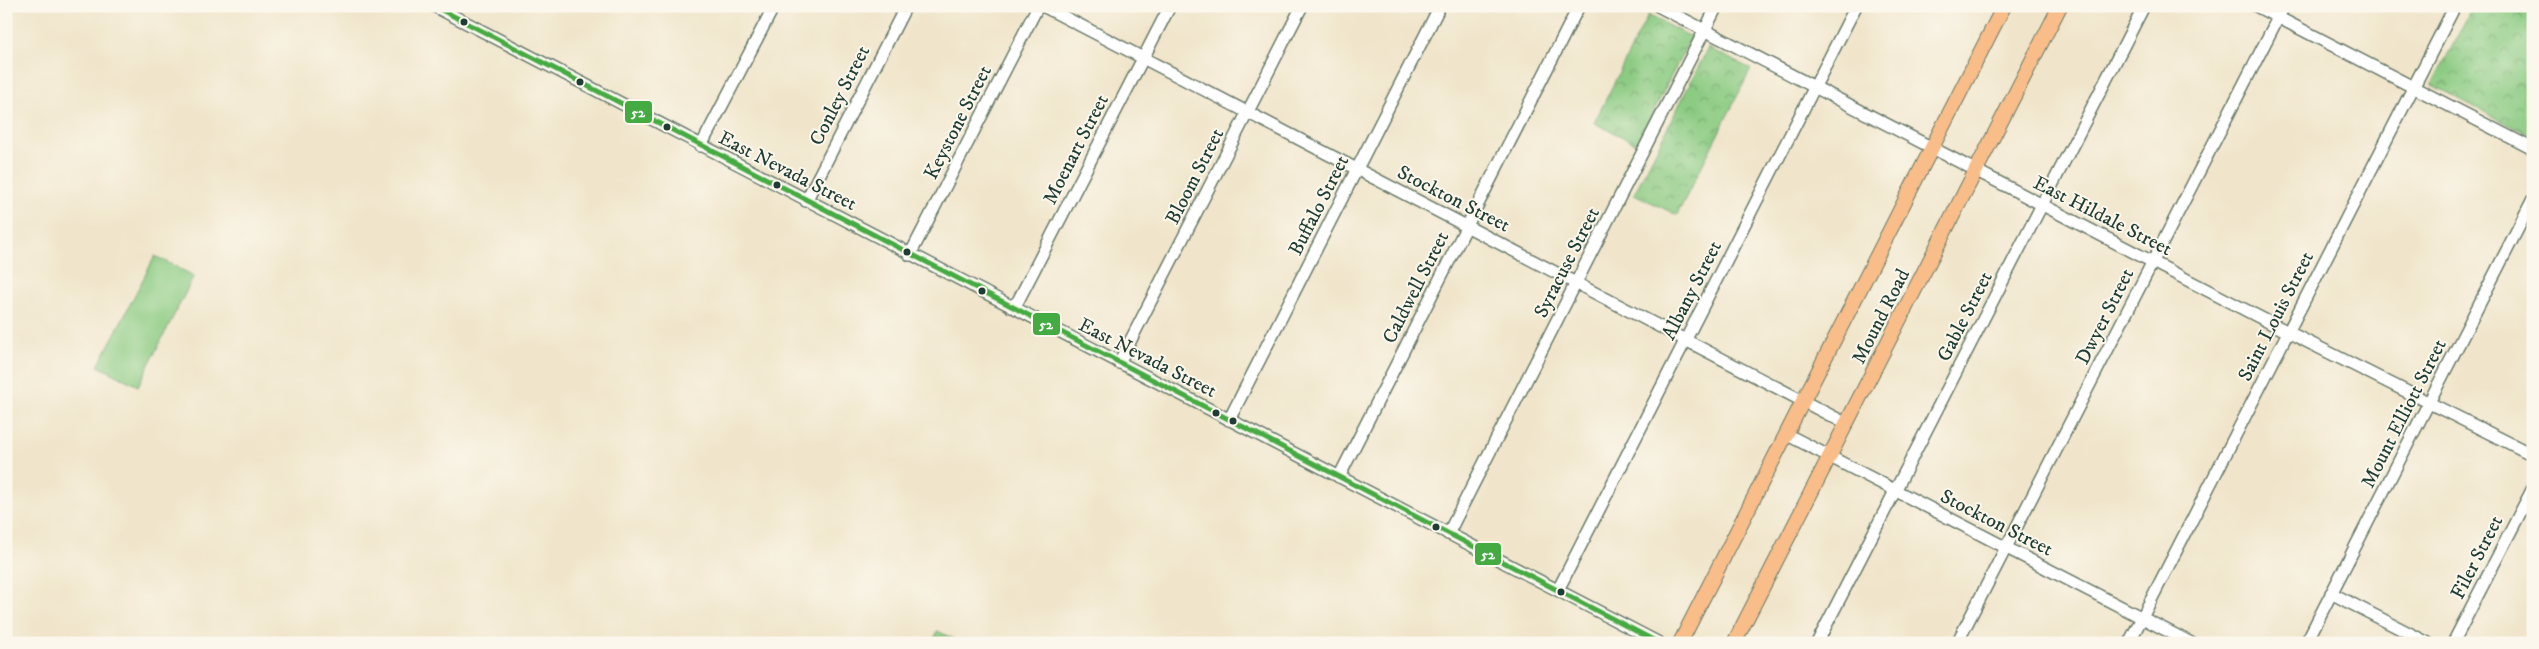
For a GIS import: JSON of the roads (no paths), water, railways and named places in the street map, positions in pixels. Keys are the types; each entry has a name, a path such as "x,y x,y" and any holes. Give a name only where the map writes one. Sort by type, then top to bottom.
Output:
{"main road":[{"name":"Mound Road","path":"1680,643 2004,6"},
{"name":"Mound Road","path":"1734,643 2060,6"}],"street":[{"name":"East Nevada Street","path":"434,6 1659,643"},
{"path":"701,146 774,6"},
{"name":"Conley Street","path":"806,201 906,6"},
{"name":"Keystone Street","path":"910,255 1038,6"},
{"name":"Stockton Street","path":"1043,6 1847,424"},
{"name":"Moenart Street","path":"1012,307 1017,304 1170,6"},
{"name":"Bloom Street","path":"1119,363 1302,6"},
{"name":"Buffalo Street","path":"1229,420 1440,6"},
{"name":"Caldwell Street","path":"1339,477 1579,6"},
{"name":"East Hildale Street","path":"1658,6 2288,332 2533,455"},
{"name":"Syracuse Street","path":"1448,534 1717,6"},
{"name":"Albany Street","path":"1558,590 1856,6"},
{"name":"Gable Street","path":"1817,643 2144,6"},
{"path":"2256,6 2533,148"},
{"name":"Dwyer Street","path":"1957,643 2284,6"},
{"name":"Saint Louis Street","path":"2129,643 2455,6"},
{"name":"Mount Elliott Street","path":"2306,643 2533,199"},
{"name":"Stockton Street","path":"1786,434 2191,643"},
{"name":"Filer Street","path":"2453,643 2533,488"},
{"path":"2331,593 2428,643"}]}
